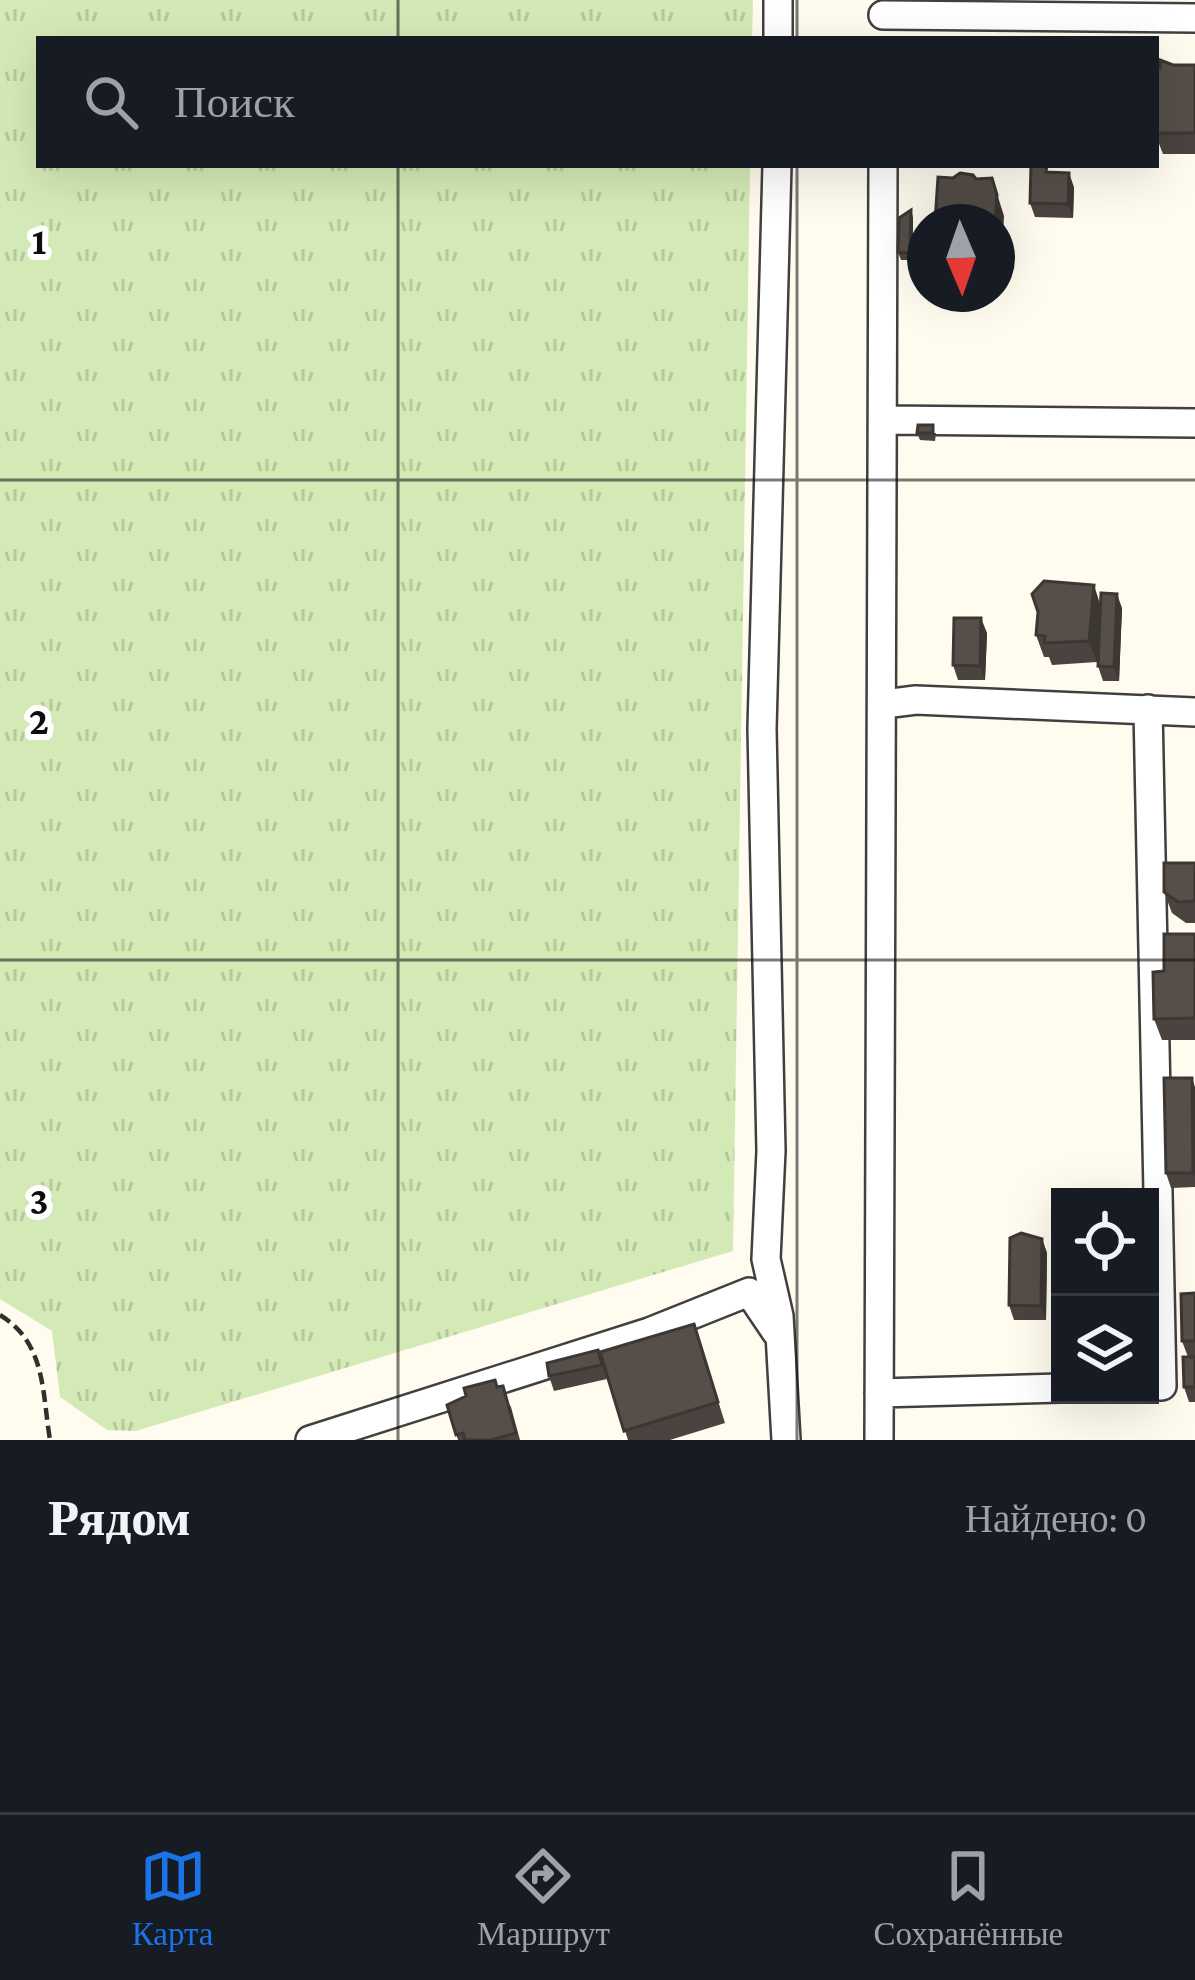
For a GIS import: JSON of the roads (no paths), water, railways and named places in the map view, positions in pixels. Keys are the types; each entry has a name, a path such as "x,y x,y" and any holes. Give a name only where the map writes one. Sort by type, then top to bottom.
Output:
{"street":[{"path":"778,0 778,36"},
{"path":"883,18 1195,18"},
{"path":"776,168 762,729 771,1150 766,1259 780,1337 786,1440"},
{"path":"879,1440 883,168"},
{"path":"883,420 1195,422"},
{"path":"884,704 916,700 1195,712"},
{"path":"1148,709 1159,1386"},
{"path":"310,1440 649,1332 749,1292 780,1337"},
{"path":"879,1393 1051,1388"}]}
